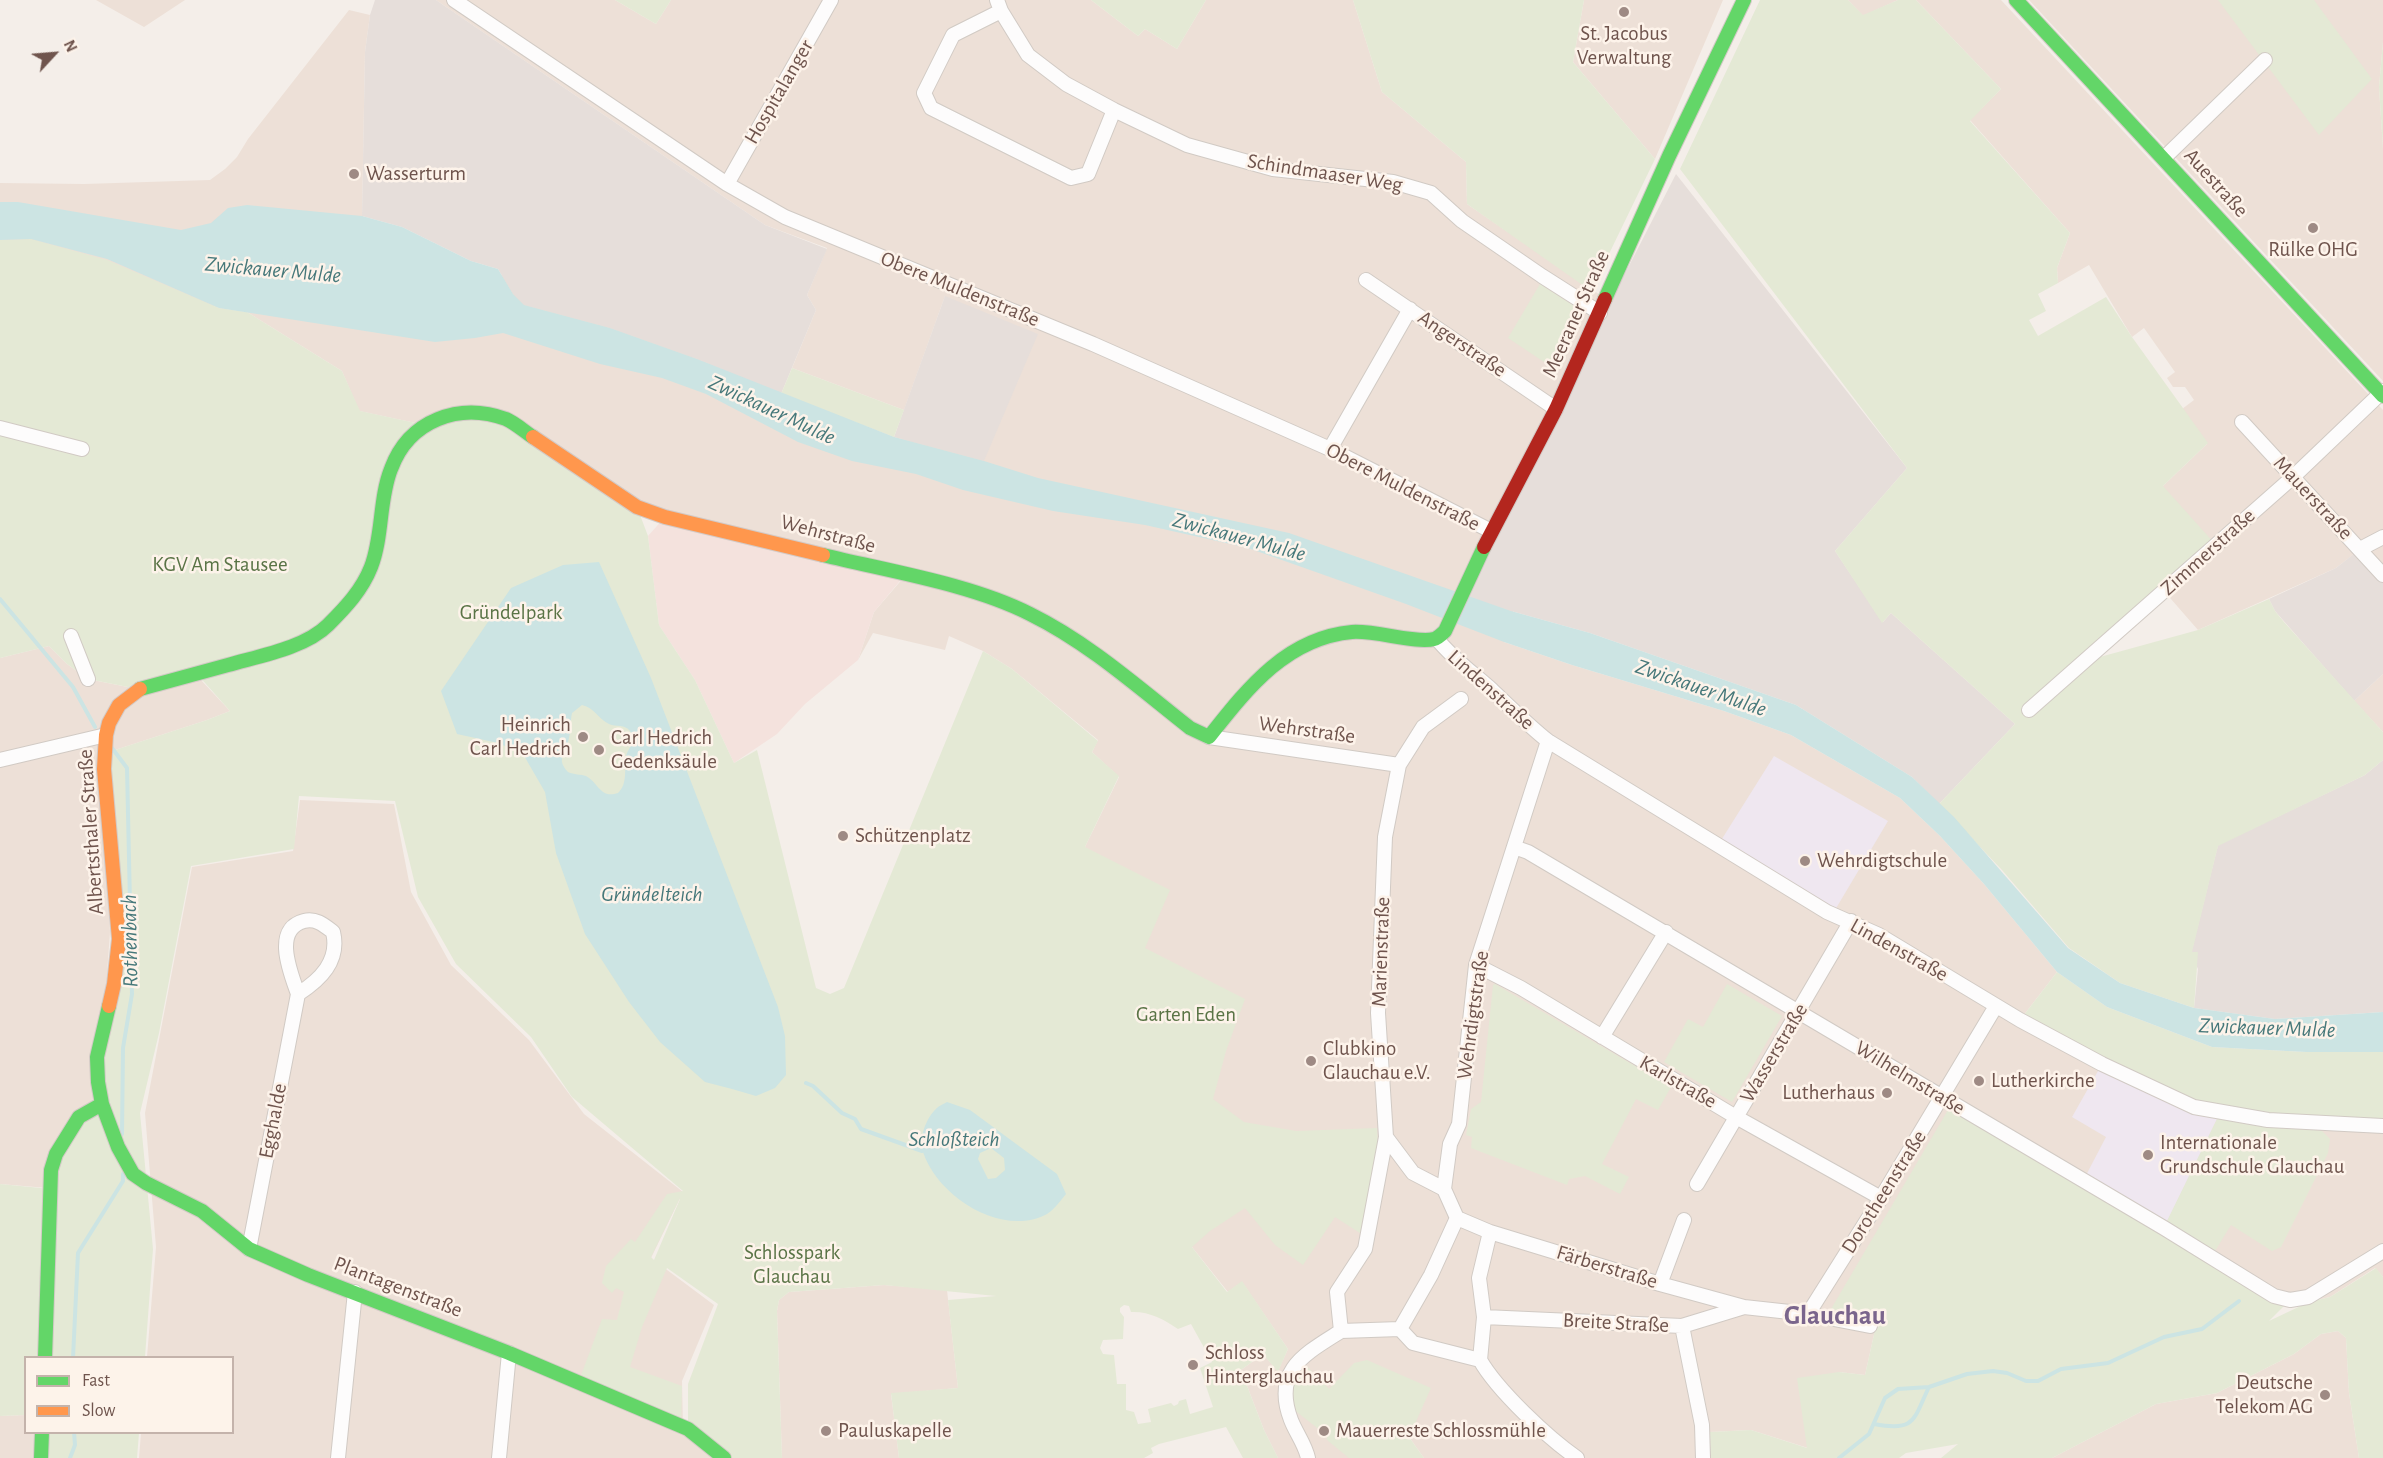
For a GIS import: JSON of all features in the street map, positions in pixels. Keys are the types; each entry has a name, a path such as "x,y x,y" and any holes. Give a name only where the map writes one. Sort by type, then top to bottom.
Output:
{"street":[{"name":"Obere Muldenstraße","path":"454,0 727,184 785,217 1093,344 1330,450 1491,531"},
{"name":"Hospitalanger","path":"727,184 831,0"},
{"name":"Meeraner Straße","path":"1441,635 1491,531 1556,409 1669,156 1744,0"},
{"name":"Auestraße","path":"2016,0 2382,393"},
{"name":"Schindmaaser Weg","path":"999,5 1028,55 1066,84 1114,110 1187,145 1273,168 1393,182 1431,194 1462,221 1600,313"},
{"path":"999,5 953,35 924,93 931,108 1071,178 1088,174 1114,110"},
{"path":"2164,158 2265,60"},
{"name":"Angerstraße","path":"1366,280 1556,409"},
{"path":"1330,450 1410,309"},
{"name":"Zimmerstraße","path":"2029,711 2293,477 2382,393"},
{"name":"Wehrstraße","path":"425,425 453,413 466,411 492,414 507,420 637,507 665,517 964,589 1029,613 1079,642 1190,728 1209,737 1398,765"},
{"name":"Mauerstraße","path":"2242,422 2383,575"},
{"name":"Albertsthaler Straße","path":"102,1104 98,1082 98,1057 114,984 119,939 105,769 106,735 109,723 119,705 138,689 298,643 326,627 341,613 358,593 372,565 390,470 395,457 407,440 425,425"},
{"path":"0,428 82,449"},
{"path":"2360,549 2383,537"},
{"name":"Wehrstraße","path":"1209,737 1255,681 1273,664 1304,646 1338,635 1359,632 1429,640 1441,635"},
{"name":"Lindenstraße","path":"1441,635 1448,653 1548,741 1827,912 1879,934 1996,1006 2102,1064 2194,1107 2268,1120 2383,1126"},
{"path":"70,636 88,679"},
{"name":"Marienstraße","path":"1341,1331 1337,1292 1365,1249 1386,1137 1378,1013 1385,837 1398,765 1423,727 1461,699"},
{"path":"0,760 106,735"},
{"name":"Wehrdigtstraße","path":"1444,1189 1450,1144 1459,1124 1476,965 1548,741"},
{"name":"Wilhelmstraße","path":"1514,847 1528,852 1666,932 2274,1296 2290,1299 2308,1297 2383,1251"},
{"path":"311,919 323,924 333,932 334,952 323,974 298,994 286,960 286,945 289,930 299,922 311,919"},
{"name":"Wasserstraße","path":"1697,1184 1851,921"},
{"path":"1602,1037 1666,932"},
{"name":"Karlstraße","path":"1476,965 1521,988 1736,1117 1881,1198"},
{"name":"Egghalde","path":"249,1249 298,994"},
{"name":"Dorotheenstraße","path":"1808,1314 1881,1198 1996,1006"},
{"path":"45,1356 51,1170 56,1154 79,1117 102,1104"},
{"name":"Plantagenstraße","path":"102,1104 118,1147 133,1174 202,1211 249,1249 308,1275 509,1353 688,1429 724,1458"},
{"path":"1386,1137 1413,1173 1444,1189 1457,1218 1431,1275 1400,1329"},
{"name":"Färberstraße","path":"1457,1218 1490,1232 1744,1307 1808,1314 1870,1326"},
{"path":"1660,1284 1684,1220"},
{"path":"1490,1232 1479,1278 1484,1317 1480,1360 1495,1382 1562,1447 1577,1458"},
{"path":"338,1458 356,1292"},
{"name":"Breite Straße","path":"1484,1317 1682,1326 1744,1307"},
{"path":"1682,1326 1702,1425 1703,1458"},
{"path":"1308,1458 1286,1406 1289,1375 1300,1358 1341,1331 1400,1329 1413,1343 1480,1360"},
{"path":"499,1458 509,1353"},
{"path":"41,1458 42,1434"}],"shaded area":[{"path":"96,0 185,0 144,27"},
{"path":"375,0 436,0 765,225 827,249 807,295 816,310 781,394 697,359 610,328 524,305 513,294 498,269 471,261 402,227 362,216 365,52 370,15"},
{"path":"436,0 615,0 656,24 671,0 1091,0 1138,36 1145,29 1177,49 1206,0 1353,0 1382,92 1466,162 1467,204 1606,299 1504,642 1724,711 1791,735 1900,798 1940,836 1984,884 2057,972 2020,1020 2383,1126 2383,1277 2375,1268 2330,1297 2309,1302 1831,1309 1877,1321 1865,1375 1839,1372 1808,1448 1751,1430 1710,1432 1711,1458 1424,1458 1409,1437 1387,1458 1278,1458 1264,1430 1241,1370 1263,1354 1278,1371 1288,1349 1242,1282 1228,1292 1192,1247 1085,847 1119,777 1092,752 1098,740 1012,669 983,651 949,636 945,650 873,633 858,660 874,612 904,577 665,517 425,425 359,411 342,371 247,312 219,308 0,240 0,183 84,184 210,180 237,157 248,139 349,10 370,15 365,52 362,216 781,394 894,437 927,444 945,296 904,410 792,368 816,310 807,295 827,248 765,225"},
{"path":"1584,0 1723,0 1655,159 1573,62"},
{"path":"1848,0 1898,0 1863,16"},
{"path":"1916,0 2001,0 2383,410 2383,575 2359,550 2336,568 2198,630 2164,591 2163,486 2207,444 2182,409 2194,400 2185,387 2173,387 2167,378 2175,372 2144,328 2132,337 2089,265 2058,283 2057,268 2070,233 1970,120 2001,89"},
{"path":"2029,0 2383,0 2383,42 2379,87 2383,148 2383,381"},
{"path":"1676,174 1907,468 1835,551 1883,622 1891,613 2015,724 1939,804 1912,777 1796,705 1590,633 1511,611 1461,594"},
{"path":"945,296 1038,334 984,461 894,437"},
{"path":"665,517 904,576 874,612 858,660 805,704 777,734 734,763 695,680 659,625 648,536"},
{"path":"2360,549 2383,575 2383,674 2354,701 2275,611 2269,599 2336,568"},
{"path":"49,646 67,664 88,679 138,689 200,679 230,711 115,750 99,750 110,932 93,1101 47,1188 0,1184 0,658"},
{"path":"2383,674 2383,732 2354,701"},
{"path":"1774,756 1888,821 1835,910 1720,842"},
{"path":"2383,760 2383,1012 2275,1019 2194,1008 2198,969 2191,953 2218,845 2365,775"},
{"path":"300,800 394,804 411,892 451,965 529,1040 584,1114 683,1192 651,1258 714,1305 682,1381 683,1427 728,1458 139,1458 141,1434 234,1434 234,1356 147,1356 156,1247 145,1113 192,867 293,851"},
{"name":"Internationale Grundschule Glauchau","path":"2102,1064 2220,1113 2164,1228 2083,1181 2106,1137 2072,1117"},
{"path":"884,1285 947,1290 958,1388 891,1394 899,1458 782,1458 777,1311 779,1300 789,1292"},
{"path":"2338,1331 2346,1338 2349,1393 2359,1458 2052,1458 2156,1404 2217,1393 2294,1354 2321,1334"},
{"path":"24,1415 24,1434 42,1434 40,1458 0,1458 0,1416"}],"green space":[{"path":"615,0 671,0 656,24"},
{"path":"1091,0 1206,0 1177,49 1145,29 1138,36"},
{"path":"1353,0 1584,0 1573,62 1655,159 1591,291 1467,204 1466,162 1382,92"},
{"path":"1760,0 1848,0 1863,15 1898,0 1916,0 2001,89 1970,121 2070,233 2057,268 2058,283 2038,294 2046,311 2029,320 2038,336 2106,297 2208,443 2163,486 2216,545 2089,660 2198,630 2269,599 2284,622 2383,732 2383,760 2365,775 2218,846 2192,952 2198,952 2194,1008 2120,983 2069,948 2002,870 1939,804 2015,724 1891,613 1882,623 1835,551 1907,468 1680,169"},
{"path":"2218,0 2314,0 2372,79 2319,135"},
{"path":"2383,42 2383,148 2379,87"},
{"path":"31,239 107,260 219,308 247,312 342,371 360,411 425,425 479,412 637,507 648,536 659,625 695,680 734,763 757,750 816,988 830,994 844,988 983,651 1012,669 1098,741 1092,752 1119,776 1085,847 1170,890 1145,948 1245,999 1226,1051 1213,1099 1244,1122 1296,1131 1377,1128 1378,1143 1363,1235 1335,1217 1303,1265 1275,1245 1245,1208 1210,1231 1192,1247 1227,1292 1242,1281 1288,1349 1278,1372 1263,1354 1241,1370 1264,1430 1278,1458 1243,1458 1226,1427 1159,1444 1151,1448 1153,1453 1144,1458 899,1458 891,1393 958,1388 948,1300 996,1296 884,1285 789,1292 779,1300 777,1311 782,1458 724,1458 688,1429 688,1384 718,1304 667,1268 642,1327 630,1367 682,1386 681,1426 580,1378 602,1319 617,1320 624,1292 616,1288 612,1293 602,1283 606,1266 631,1239 635,1242 667,1194 683,1191 572,1097 531,1037 456,964 418,897 395,801 299,796 294,849 191,866 159,1033 140,1113 153,1249 145,1356 24,1356 24,1415 0,1416 0,1184 51,1189 56,1154 102,1104 97,1057 114,984 105,766 115,750 230,711 197,674 138,689 88,679 67,664 49,646 0,658 0,240","holes":["680,1199 654,1260 651,1257","1124,1305 1129,1306 1131,1312 1156,1316 1178,1329 1191,1324 1212,1362 1200,1368 1213,1407 1190,1414 1186,1399 1174,1406 1171,1403 1148,1409 1151,1422 1138,1424 1134,1412 1126,1410 1126,1384 1117,1384 1114,1355 1103,1354 1100,1348 1103,1340 1123,1339 1124,1317 1120,1308"]},
{"path":"1540,284 1579,309 1550,366 1508,338"},
{"path":"792,368 904,410 894,437 781,394"},
{"path":"2057,972 2107,1007 2212,1047 2306,1052 2383,1052 2383,1126 2220,1113 2020,1020"},
{"path":"1495,984 1671,1087 1658,1110 1636,1099 1602,1164 1629,1177 1620,1194 1585,1176 1569,1179 1567,1185 1471,1148 1472,1137 1466,1135 1471,1109 1481,1102 1493,985"},
{"path":"1727,984 1782,1016 1732,1102 1664,1062 1688,1019 1703,1027"},
{"path":"1948,1110 2083,1181 2290,1300 2269,1321 2309,1302 2330,1297 2376,1268 2383,1277 2383,1458 2359,1458 2349,1393 2346,1338 2338,1331 2321,1334 2294,1354 2217,1393 2156,1404 2052,1458 1941,1458 1958,1444 1906,1453 1899,1458 1711,1458 1710,1432 1751,1430 1807,1448 1797,1378 1839,1372 1865,1375 1877,1321 1831,1309"},
{"path":"2218,1117 2322,1131 2330,1139 2328,1153 2281,1247 2272,1251 2231,1225 2215,1251 2166,1223"},
{"path":"1367,1360 1431,1388 1409,1437 1424,1458 1349,1458 1327,1440 1326,1435 1288,1405 1293,1375 1302,1361 1329,1389 1354,1363"},
{"path":"42,1434 139,1434 137,1458 41,1458"}],"water":[{"name":"Zwickauer Mulde","path":"0,202 18,202 181,230 211,223 228,208 247,205 362,216 402,227 471,261 498,269 513,294 524,305 610,328 697,359 894,437 1038,478 1289,533 1511,611 1590,633 1796,705 1912,777 1954,817 2068,948 2120,983 2194,1008 2275,1019 2383,1012 2383,1052 2306,1052 2212,1047 2107,1007 2057,972 1984,884 1940,836 1900,798 1791,735 1724,711 1504,642 1406,604 1248,548 1145,525 1053,511 963,490 916,474 852,461 798,442 706,394 662,378 600,364 503,333 435,342 219,308 107,259 31,239 0,240"},
{"name":"Gründelteich","path":"599,562 651,678 778,1007 785,1036 786,1075 775,1088 756,1096 705,1082 660,1042 629,1002 585,934 556,853 545,792 523,754 498,743 457,734 441,691 511,588 563,565","holes":["582,705 605,722 626,727 632,735 633,742 626,757 624,781 618,793 607,794 586,776 573,774 564,768 562,757 569,739 572,713"]},
{"name":"Schloßteich","path":"947,1102 970,1110 1057,1174 1066,1194 1055,1207 1047,1214 1029,1220 1011,1221 992,1217 974,1209 942,1184 931,1169 923,1152 922,1141 929,1118 937,1108","holes":["991,1148 1004,1158 1005,1170 996,1178 988,1179 978,1159 980,1153"]}],"waterway":[{"name":"Rothenbach","path":"0,599 73,687 95,727"},
{"name":"Rothenbach","path":"112,748 127,768 132,994 123,1048 122,1134"},
{"path":"806,1083 813,1086 842,1113 855,1119 861,1129 922,1151"},
{"name":"Rothenbach","path":"73,1356 78,1253 123,1181 123,1174"},
{"path":"1839,1458 1869,1434 1885,1398 1898,1389 1929,1387 1967,1374 1993,1371 2007,1373 2026,1381 2038,1381 2061,1369 2108,1363 2164,1337 2202,1329 2239,1301"},
{"path":"1874,1424 1906,1425 1916,1415 1929,1387"},
{"name":"Rothenbach","path":"70,1458 75,1445 74,1434"}],"traffic: fast":[{"path":"1605,299 1669,156 1744,0"},
{"path":"2016,0 2383,396"},
{"path":"140,689 281,650 307,640 328,625 353,598 371,567 378,543 387,481 391,469 399,452 423,427 454,414 488,414 506,419 533,437"},
{"path":"823,555 956,586 1030,614 1073,638 1190,728 1209,737 1254,684 1288,655 1307,644 1328,636 1352,632 1417,640 1438,637 1445,631 1484,547"},
{"path":"109,1006 97,1057 98,1082 102,1104 118,1147 133,1174 202,1211 249,1249 308,1275 509,1353 688,1429 724,1458"},
{"path":"45,1356 51,1170 56,1154 79,1117 102,1104"},
{"path":"41,1458 42,1434"}],"traffic: slow":[{"path":"533,437 637,507 665,517 823,555"},
{"path":"109,1006 119,939 104,769 106,735 109,723 119,705 140,689"}],"traffic: jam":[{"path":"1484,547 1556,409 1605,299"}],"place":[{"name":"St. Jacobus Verwaltung","path":"1624,12"},
{"name":"Wasserturm","path":"354,174"},
{"name":"Rülke OHG","path":"2313,228"},
{"name":"Heinrich Carl Hedrich","path":"583,737"},
{"name":"Carl Hedrich Gedenksäule","path":"599,750"},
{"name":"Schützenplatz","path":"843,836"},
{"name":"Wehrdigtschule","path":"1805,861"},
{"name":"Clubkino Glauchau e.V.","path":"1311,1061"},
{"name":"Lutherkirche","path":"1979,1081"},
{"name":"Lutherhaus","path":"1887,1093"},
{"name":"Internationale Grundschule Glauchau","path":"2148,1155"},
{"name":"Schloss Hinterglauchau","path":"1193,1365"},
{"name":"Deutsche Telekom AG","path":"2325,1395"},
{"name":"Pauluskapelle","path":"826,1431"},
{"name":"Mauerreste Schlossmühle","path":"1324,1431"}],"district":[{"name":"Glauchau","path":"1835,1316"}],"park label":[{"name":"KGV Am Stausee","path":"220,565"},
{"name":"Gründelpark","path":"511,613"},
{"name":"Garten Eden","path":"1186,1015"},
{"name":"Schlosspark Glauchau","path":"792,1265"}]}
